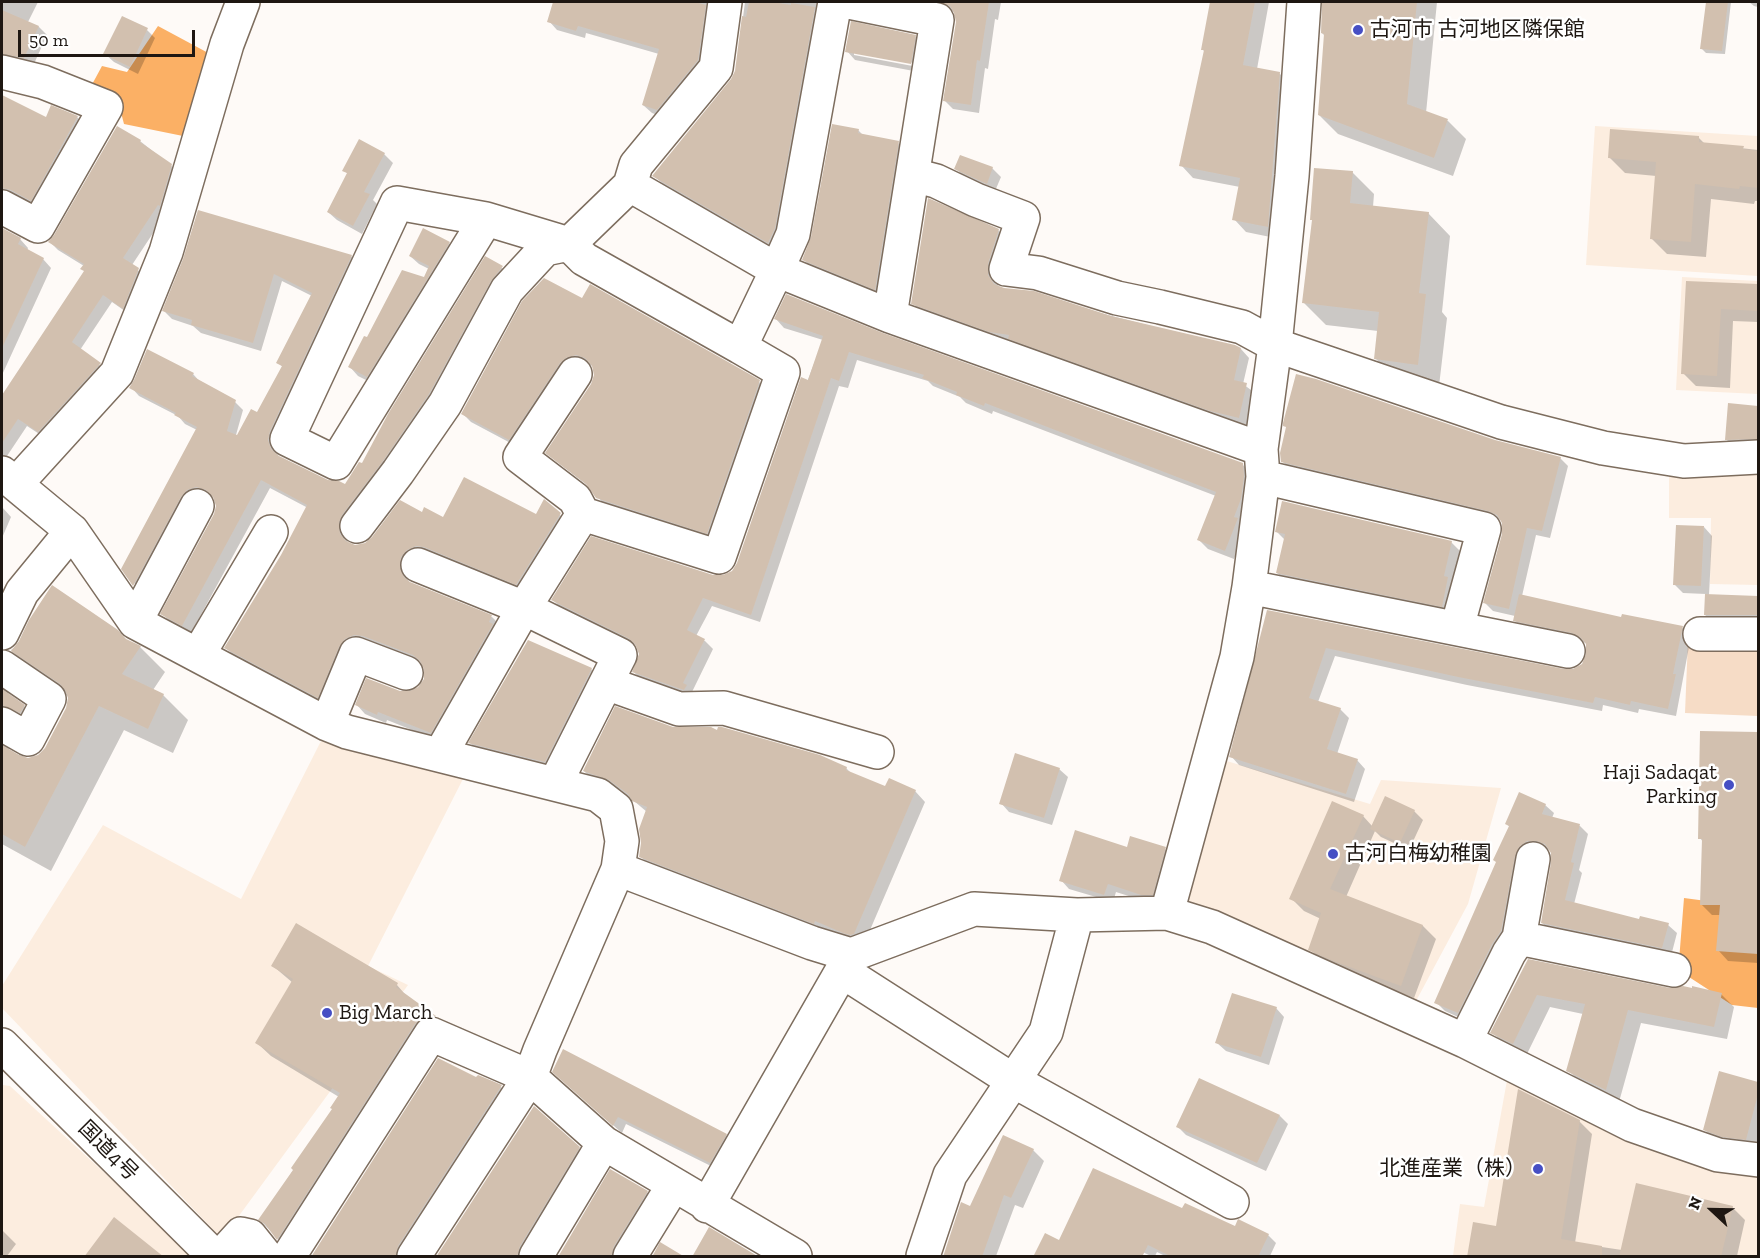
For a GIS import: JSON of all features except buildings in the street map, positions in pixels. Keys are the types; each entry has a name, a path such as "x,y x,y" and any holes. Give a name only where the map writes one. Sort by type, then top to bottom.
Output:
{"main road":[{"path":"243,2 226,44 165,252 117,373 9,478 72,531 135,622 327,724 347,732 598,795 616,809 622,841 618,869 530,1077 414,1257"},
{"path":"357,526 445,404 507,290 545,249 570,243 630,185 636,165 716,68 725,2"},
{"path":"740,347 793,234 835,2"},
{"path":"849,2 937,20 890,316"},
{"path":"1167,913 1237,657 1249,587 1292,176 1304,2"},
{"path":"2,72 43,82 106,107 38,226 2,207"},
{"path":"913,175 936,181 976,200 1023,218 1006,269 1038,273 1117,298 1242,327 1275,345 1501,422 1603,448 1684,461 1758,457"},
{"path":"630,185 777,270 890,316 1262,463 1484,529 1457,628"},
{"path":"486,219 336,463 287,439 397,203 486,219 570,243 584,259 783,372 719,557 583,514 575,499 520,457 574,374"},
{"path":"135,622 197,506"},
{"path":"440,755 524,608 583,514"},
{"path":"2,633 22,592 72,531"},
{"path":"198,655 271,532"},
{"path":"418,565 524,608 620,655 555,784"},
{"path":"1249,587 1568,651"},
{"path":"1700,633 1758,634"},
{"path":"327,724 357,654 406,673"},
{"path":"2,667 49,699 28,739 2,724"},
{"path":"606,683 679,709 724,708 877,752"},
{"path":"1465,1041 1509,953 1519,938 1533,859"},
{"path":"618,869 812,943 846,963 1012,1080 1232,1202"},
{"path":"707,1206 846,963 974,909 1077,915 1167,913 1212,927 1465,1041 1632,1125 1718,1155 1758,1160"},
{"path":"923,1257 950,1175 1046,1032 1077,915"},
{"path":"1519,938 1674,970"},
{"path":"289,1257 431,1034 530,1077 604,1143 795,1257"},
{"name":"国道4号","path":"6,1059 214,1257"},
{"path":"539,1255 604,1143"},
{"path":"630,1257 674,1186"},
{"path":"221,1257 241,1234 250,1236 266,1257"}],"shaded area":[{"path":"158,26 212,55 183,136 124,124 117,97 89,90 102,66 127,72"},
{"path":"1595,126 1758,136 1758,276 1586,265"},
{"path":"1682,277 1758,281 1758,394 1676,390"},
{"path":"1669,466 1758,467 1758,585 1710,584 1711,518 1669,518"},
{"path":"1688,640 1758,643 1758,716 1685,713"},
{"path":"321,741 466,773 368,966 408,985 222,1239 2,1008 2,986 103,825 241,899"},
{"name":"古河白梅幼稚園","path":"1210,756 1370,804 1381,780 1501,788 1468,904 1408,1016 1167,913"},
{"path":"1684,898 1744,906 1758,943 1758,1008 1732,1005 1689,977 1679,961"},
{"path":"1510,1064 1758,1160 1758,1256 1453,1256 1460,1204 1484,1207"},
{"path":"3,1085 10,1086 195,1256 2,1256"}],"place":[{"name":"古河市 古河地区隣保館","path":"1358,30"},
{"name":"Haji Sadaqat Parking","path":"1729,785"},
{"name":"古河白梅幼稚園","path":"1333,854"},
{"name":"Big March","path":"327,1013"},
{"name":"北進産業（株）","path":"1538,1169"}]}
